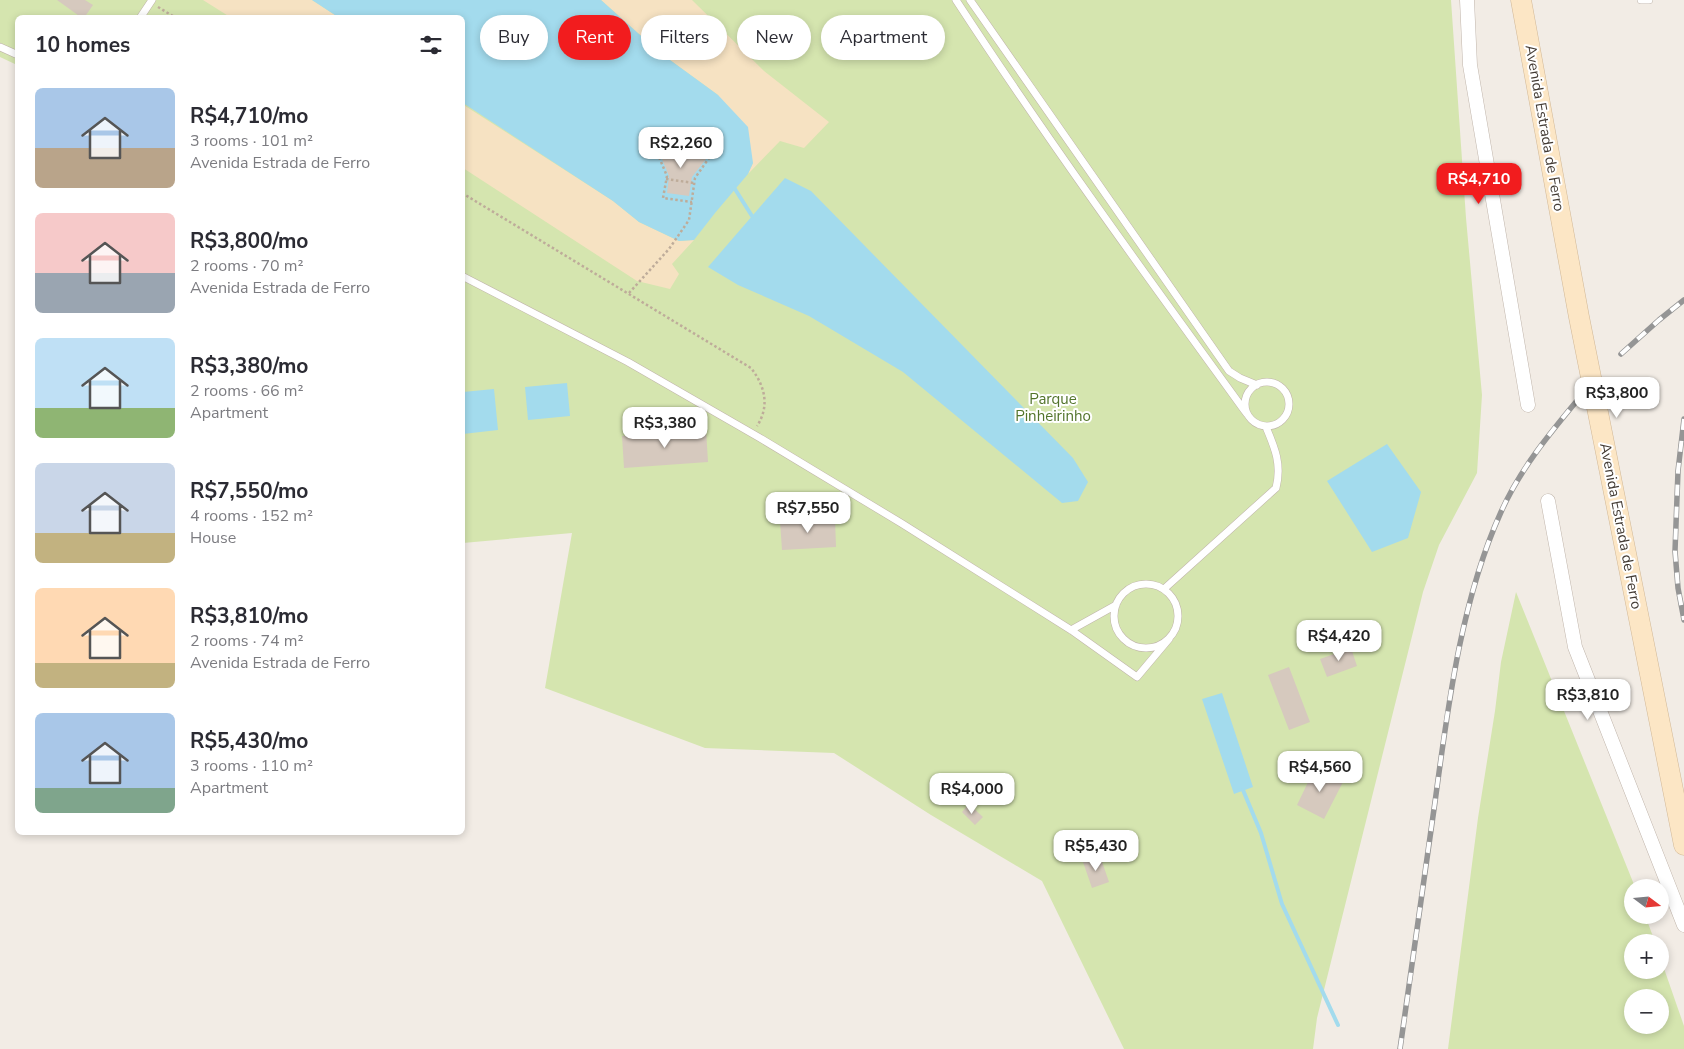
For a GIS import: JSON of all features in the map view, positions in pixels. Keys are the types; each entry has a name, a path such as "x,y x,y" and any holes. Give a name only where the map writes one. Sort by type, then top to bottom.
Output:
{"main road":[{"name":"Avenida Estrada de Ferro","path":"1521,0 1579,317 1684,845"}],"street":[{"path":"1467,0 1470,65 1528,405"},
{"path":"1548,501 1575,647 1684,925"}],"lane":[{"path":"956,0 1088,195 1247,414 1254,423 1266,427 1277,424 1285,417 1289,406 1287,394 1279,386 1268,382 1257,384 1240,378 1229,371 970,0"},
{"path":"1641,0 1649,0"},
{"path":"142,15 151,1"},
{"path":"0,47 15,54"},
{"path":"465,278 628,362 752,434 901,523 1071,630 1137,677 1168,639 1176,627 1178,613 1173,599 1164,589 1150,584 1136,586 1124,593 1116,605 1114,619 1119,633 1129,643 1142,648 1156,646 1168,639"},
{"path":"1247,414 1246,398 1248,392 1257,384"},
{"path":"1164,589 1276,488 1279,477 1278,458 1266,427"},
{"path":"1071,630 1116,605"}],"path":[{"path":"151,1 172,15"},
{"path":"629,293 668,249 689,220 692,202 695,178 709,158 697,151 684,147 670,146 656,150 667,176 663,198 692,202"},
{"path":"666,179 694,183"},
{"path":"465,195 751,368 759,378 766,398 762,418 752,434"}],"green space":[{"name":"Parque Pinheirinho","path":"0,0 1451,0 1466,218 1482,395 1477,473 1439,545 1423,592 1317,1018 1313,1049 1124,1049 1042,881 931,815 834,753 705,748 545,688 572,533 465,543 465,15 15,15 15,64 0,57"},
{"path":"1516,592 1632,879 1624,879 1624,924 1648,924 1652,934 1624,934 1624,979 1668,979 1684,1026 1684,1049 1448,1049 1478,818 1501,662"}],"sand":[{"path":"203,0 312,0 335,15 227,15"},
{"path":"601,0 692,0 707,15 641,15 641,36 631,27 631,15 618,15"},
{"path":"727,35 737,44 737,60 753,60 829,122 804,148 780,141 748,174 753,163 718,95 670,60 727,60"},
{"path":"465,106 613,201 639,222 679,241 694,240 672,264 679,274 670,289 637,281 465,169"}],"water":[{"path":"312,0 601,0 618,15 558,15 558,60 631,60 631,27 641,36 641,60 670,60 718,95 748,127 753,163 748,174 694,240 679,241 639,222 613,201 465,104 465,15 335,15"},
{"path":"785,178 811,191 1073,458 1088,482 1078,501 1062,503 903,372 809,316 738,285 708,267"},
{"path":"567,383 570,416 528,420 525,387"},
{"path":"494,389 498,430 465,434 465,392"},
{"path":"1387,444 1421,492 1408,538 1372,552 1327,481"},
{"path":"1222,693 1253,787 1234,794 1202,699"}],"building":[{"path":"57,0 85,0 93,5 86,15 78,15"},
{"path":"675,148 694,152 706,159 692,177 689,196 667,193 669,176 659,152"},
{"path":"706,429 708,462 624,468 622,436"},
{"path":"835,518 836,547 782,550 780,521"},
{"path":"1351,648 1357,666 1327,677 1320,659"},
{"path":"1289,667 1310,722 1289,730 1268,675"},
{"path":"1321,765 1333,771 1331,776 1343,782 1324,819 1297,805 1311,776 1314,778"},
{"path":"969,804 983,817 975,825 962,812"},
{"path":"1100,856 1109,882 1092,888 1083,862"}],"waterway":[{"path":"733,186 752,216"},
{"path":"1243,790 1261,833 1282,904 1338,1025"}],"railway":[{"path":"1621,354 1684,300"},
{"path":"1400,1049 1445,729 1466,617 1487,546 1509,496 1526,466 1580,397"},
{"path":"1684,419 1678,471 1675,551 1678,588 1684,620"}]}
